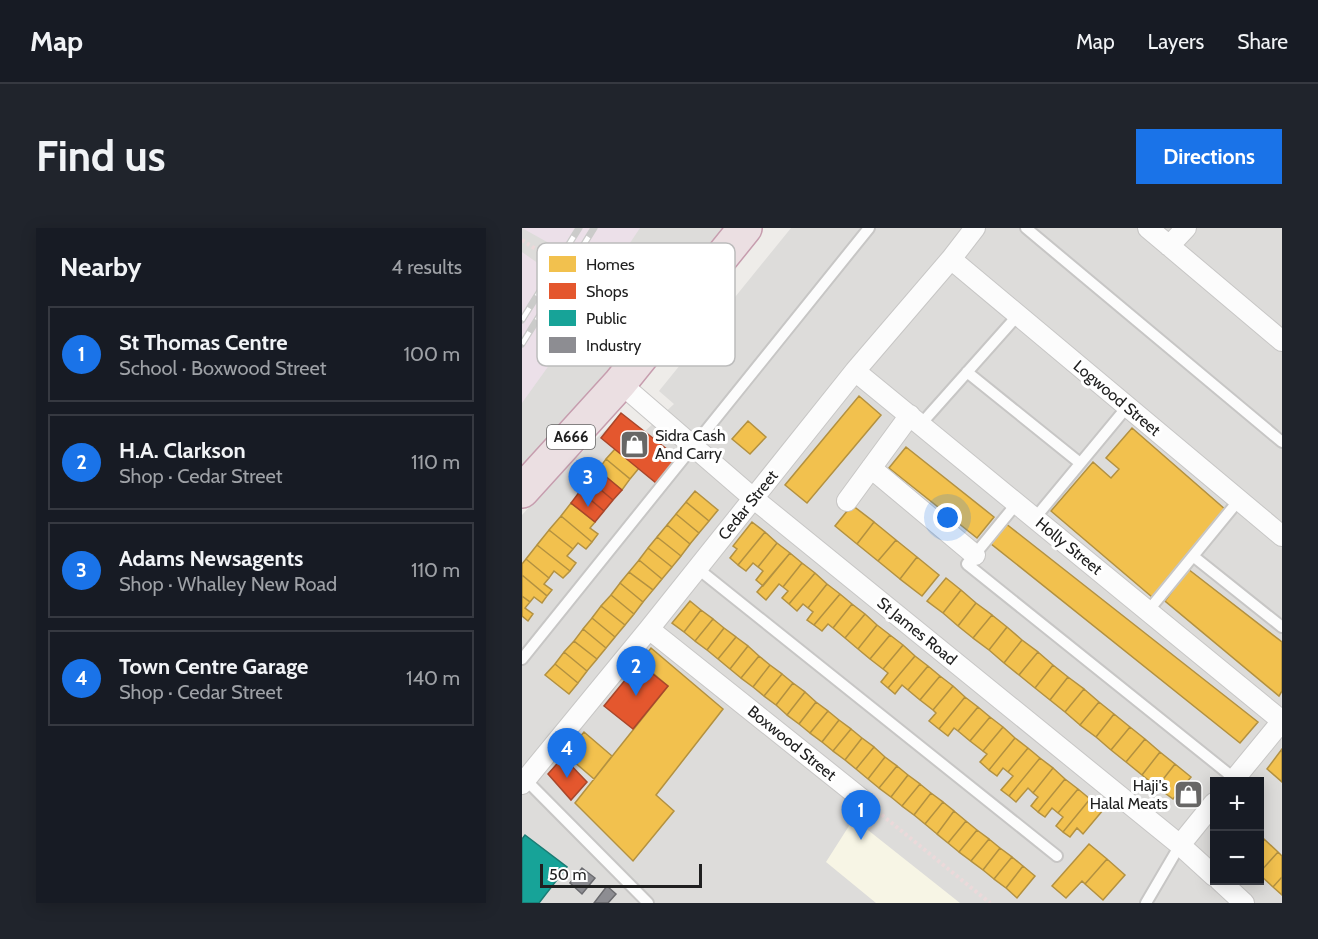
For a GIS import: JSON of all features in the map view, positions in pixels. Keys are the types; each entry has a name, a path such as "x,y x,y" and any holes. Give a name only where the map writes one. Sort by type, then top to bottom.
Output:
{"highway":[{"name":"A666","path":"733,243 745,228"},
{"name":"A666","path":"522,491 634,366"}],"street":[{"name":"Cedar Street","path":"523,780 649,628 855,371 975,228"},
{"path":"1148,228 1282,341"},
{"path":"1169,246 1186,228"},
{"name":"Logwood Street","path":"951,259 1282,536"},
{"name":"Holly Street","path":"855,371 1282,721"},
{"name":"St James Road","path":"620,383 753,498 1210,872"},
{"path":"847,501 871,468 915,420"},
{"path":"871,468 975,555"},
{"name":"Boxwood Street","path":"649,628 863,800"},
{"path":"1235,777 1282,721"},
{"path":"1180,845 1210,809"},
{"path":"1224,885 1244,903"}],"lane":[{"path":"522,659 869,228"},
{"path":"1026,228 1282,442"},
{"path":"915,420 967,372 1018,315"},
{"path":"967,372 1080,463"},
{"path":"1035,518 1127,407"},
{"path":"1148,611 1239,500"},
{"path":"1017,503 967,564 1229,777"},
{"path":"1193,556 1282,627"},
{"path":"697,568 1057,856"},
{"path":"523,780 648,903"},
{"path":"1146,903 1180,845"}],"path":[{"path":"522,240 537,250"},
{"path":"863,800 990,903"}],"shaded area":[{"path":"522,228 729,228 718,243 537,243 537,366 620,366 522,467"},
{"path":"522,228 640,228 630,243 549,243"},
{"path":"791,228 1282,228 1282,903 522,903 522,515 562,471 620,416 642,434 674,404 659,391 679,366 735,366 735,297"},
{"path":"522,252 537,263 537,366 549,366 522,403"},
{"path":"854,818 960,903 876,903 826,862"}],"building: Homes":[{"path":"859,396 881,415 807,503 785,485"},
{"path":"748,421 766,437 750,454 732,439"},
{"path":"1132,428 1226,510 1152,597 1051,511 1093,462 1111,478 1119,469 1106,458"},
{"path":"906,447 994,517 977,538 889,468"},
{"path":"615,449 639,468 630,479 606,459"},
{"path":"606,459 630,479 622,490 598,470"},
{"path":"695,491 718,510 709,521 686,502"},
{"path":"686,502 709,521 699,533 676,514"},
{"path":"571,503 595,522 590,528 598,534 592,542 561,516"},
{"path":"852,505 874,522 857,544 835,526"},
{"path":"676,514 699,533 690,544 667,525"},
{"path":"561,516 592,542 586,549 578,543 573,549 549,530"},
{"path":"752,522 765,532 738,565 730,558 737,549 733,546"},
{"path":"874,522 896,540 878,561 857,544"},
{"path":"1005,523 1258,722 1240,743 990,543"},
{"path":"667,525 690,544 681,556 657,537"},
{"path":"549,530 573,549 567,556 576,563 570,571 537,545"},
{"path":"765,532 777,543 758,567 753,563 746,571 738,565"},
{"path":"657,537 681,556 672,567 648,548"},
{"path":"896,540 917,557 900,579 878,561"},
{"path":"777,543 790,553 763,586 756,580 763,571 758,567"},
{"path":"537,545 570,571 563,578 554,571 549,578 526,559"},
{"path":"648,548 672,567 662,579 639,560"},
{"path":"790,553 802,563 783,587 779,584 766,600 757,592"},
{"path":"917,557 939,575 922,596 900,579"},
{"path":"526,559 549,578 544,584 552,590 547,596 522,575 522,564"},
{"path":"639,560 662,579 653,590 629,572"},
{"path":"802,563 815,573 789,604 782,598 788,591 783,587"},
{"path":"1188,569 1282,642 1282,691 1279,696 1165,601"},
{"path":"629,572 653,590 643,602 620,583"},
{"path":"815,573 827,584 808,608 803,604 797,611 789,604"},
{"path":"522,575 547,596 542,603 534,597 530,602 522,596"},
{"path":"946,578 961,590 943,613 927,601"},
{"path":"620,583 643,602 634,614 611,595"},
{"path":"827,584 840,594 814,625 807,620 813,612 808,608"},
{"path":"961,590 976,603 958,626 943,613"},
{"path":"840,594 852,604 833,628 828,624 822,631 814,625"},
{"path":"611,595 634,614 625,625 601,606"},
{"path":"522,596 530,602 525,608 533,614 528,621 522,616"},
{"path":"690,601 701,610 684,632 672,623"},
{"path":"976,603 992,615 973,638 958,626"},
{"path":"852,604 865,614 845,638 833,628"},
{"path":"601,606 625,625 615,637 592,618"},
{"path":"701,610 713,619 695,641 684,632"},
{"path":"865,614 877,625 858,649 845,638"},
{"path":"992,615 1007,627 989,650 973,638"},
{"path":"592,618 615,637 606,648 583,629"},
{"path":"713,619 724,628 707,650 695,641"},
{"path":"877,625 890,635 870,659 858,649"},
{"path":"1007,627 1022,640 1004,663 989,650"},
{"path":"724,628 736,637 718,659 707,650"},
{"path":"583,629 606,648 597,659 574,641"},
{"path":"890,635 903,645 883,669 870,659"},
{"path":"736,637 748,646 730,669 718,659"},
{"path":"1022,640 1038,652 1019,675 1004,663"},
{"path":"574,641 597,659 587,671 564,652"},
{"path":"903,645 915,656 888,688 881,682 888,673 883,669"},
{"path":"748,646 759,656 741,678 730,669"},
{"path":"651,648 723,709 656,795 674,811 633,861 575,803 668,686 640,662"},
{"path":"564,652 587,671 578,683 555,664"},
{"path":"1038,652 1053,665 1035,688 1019,675"},
{"path":"759,656 770,665 753,687 741,678"},
{"path":"915,656 928,666 908,690 902,685 895,694 888,688"},
{"path":"555,664 578,683 569,694 545,675"},
{"path":"770,665 782,674 764,696 753,687"},
{"path":"1053,665 1068,677 1050,700 1035,688"},
{"path":"928,666 940,676 920,700 908,690"},
{"path":"782,674 793,683 776,705 764,696"},
{"path":"940,676 953,686 933,710 920,700"},
{"path":"1068,677 1084,689 1065,712 1050,700"},
{"path":"793,683 805,692 787,715 776,705"},
{"path":"953,686 965,697 939,729 929,721 936,713 933,710"},
{"path":"1084,689 1099,702 1080,725 1065,712"},
{"path":"805,692 816,702 799,724 787,715"},
{"path":"965,697 978,707 958,731 954,728 948,736 939,729"},
{"path":"816,702 828,711 810,733 799,724"},
{"path":"1099,702 1114,714 1096,737 1080,725"},
{"path":"978,707 990,717 970,741 958,731"},
{"path":"828,711 839,720 822,742 810,733"},
{"path":"1114,714 1130,727 1111,750 1096,737"},
{"path":"990,717 1003,727 983,751 970,741"},
{"path":"839,720 851,729 833,751 822,742"},
{"path":"1003,727 1015,738 989,770 980,762 987,754 983,751"},
{"path":"1130,727 1145,739 1126,762 1111,750"},
{"path":"851,729 862,738 845,760 833,751"},
{"path":"584,732 612,756 594,779 565,754"},
{"path":"862,738 874,747 856,769 845,760"},
{"path":"1015,738 1028,748 1008,772 1003,768 997,776 989,770"},
{"path":"1145,739 1160,752 1142,775 1126,762"},
{"path":"874,747 885,757 868,779 856,769"},
{"path":"1028,748 1040,758 1009,796 1001,790 1013,776 1008,772"},
{"path":"1282,749 1282,782 1267,769"},
{"path":"1160,752 1175,764 1157,787 1142,775"},
{"path":"885,757 897,766 879,788 868,779"},
{"path":"1040,758 1053,768 1033,793 1028,788 1016,802 1009,796"},
{"path":"1175,764 1191,777 1173,799 1157,787"},
{"path":"897,766 908,775 891,797 879,788"},
{"path":"1053,768 1065,779 1038,812 1031,806 1038,797 1033,793"},
{"path":"908,775 920,784 902,806 891,797"},
{"path":"1065,779 1078,789 1058,813 1052,808 1045,817 1038,812"},
{"path":"920,784 931,793 914,815 902,806"},
{"path":"1078,789 1090,799 1063,832 1056,826 1063,817 1058,813"},
{"path":"931,793 943,802 925,824 914,815"},
{"path":"1090,799 1103,810 1083,834 1077,828 1070,837 1063,832"},
{"path":"943,802 954,811 937,834 925,824"},
{"path":"954,811 966,821 948,843 937,834"},
{"path":"966,821 977,830 959,852 948,843"},
{"path":"977,830 989,839 971,861 959,852"},
{"path":"989,839 1000,848 983,870 971,861"},
{"path":"1264,839 1278,852 1264,868"},
{"path":"1089,844 1107,859 1085,884 1082,881 1066,898 1052,886"},
{"path":"1000,848 1012,857 994,879 983,870"},
{"path":"1278,852 1282,856 1282,877 1273,887 1264,879 1264,868"},
{"path":"1012,857 1023,866 1006,888 994,879"},
{"path":"1107,859 1125,875 1103,900 1085,884"},
{"path":"1023,866 1035,876 1017,898 1006,888"},
{"path":"1282,877 1282,895 1273,887"}],"building: Shops":[{"name":"Sidra Cash And Carry","path":"621,413 677,457 656,483 601,438"},
{"path":"598,470 622,490 613,500 589,480"},
{"path":"589,480 613,500 604,511 580,491"},
{"path":"580,491 604,511 595,522 571,503"},
{"path":"639,663 668,686 633,729 604,706"},
{"path":"563,757 587,782 571,800 548,774"}],"building: Public":[{"path":"525,835 567,867 539,903 522,903 522,839"}],"building: Industry":[{"path":"582,868 595,878 582,894 570,883"},
{"path":"607,886 616,894 608,903 594,903"}],"railway":[{"path":"570,243 579,228"},
{"path":"585,243 594,228"},
{"path":"522,320 537,296"},
{"path":"522,344 537,320"}],"place":[{"name":"Sidra Cash And Carry","path":"634,444"},
{"name":"Adams Newsagents","path":"588,507"},
{"name":"H.A. Clarkson","path":"636,696"},
{"name":"Town Centre Garage","path":"567,778"},
{"name":"Haji's Halal Meats","path":"1189,794"},
{"name":"St Thomas Centre","path":"861,840"}]}
